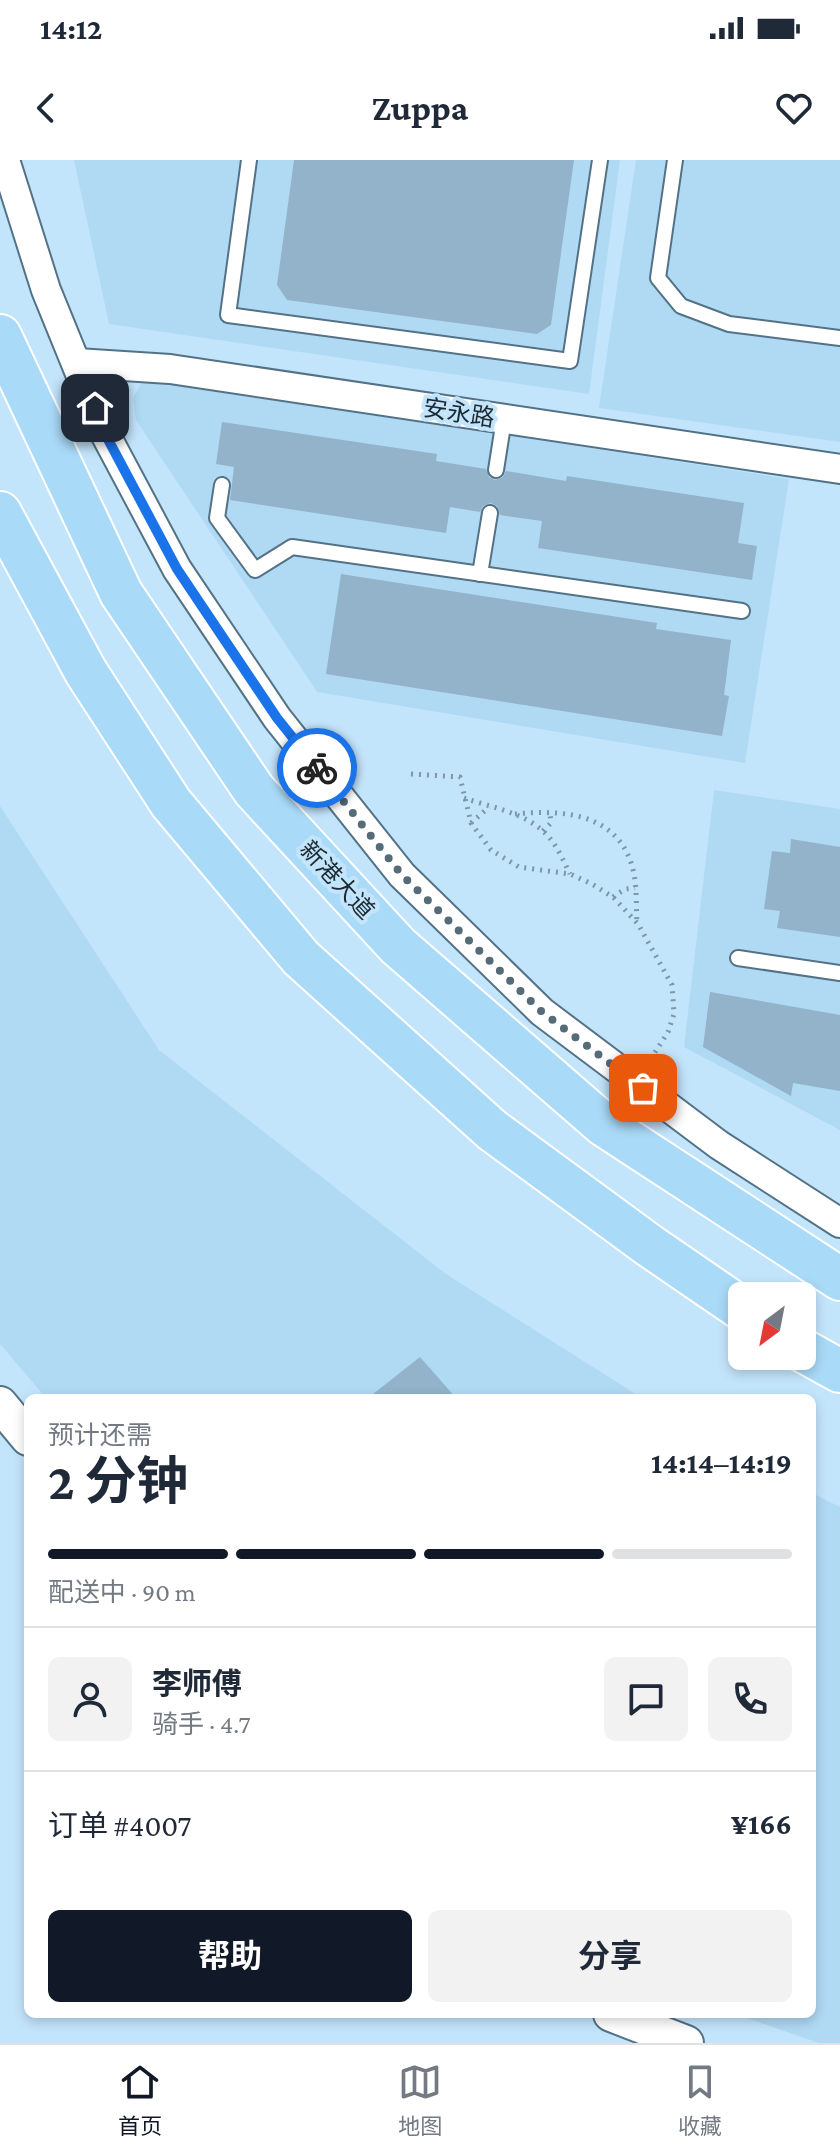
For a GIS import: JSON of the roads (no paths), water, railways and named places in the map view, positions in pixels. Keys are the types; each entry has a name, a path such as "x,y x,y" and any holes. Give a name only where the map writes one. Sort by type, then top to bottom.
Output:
{"main road":[{"name":"新港大道","path":"0,336 121,593 254,790 398,946 604,1125 840,1279"},
{"path":"0,513 86,672 171,803 301,958 492,1130 728,1299"},
{"path":"816,1358 840,1371"}],"street":[{"path":"5,160 46,290 103,430 177,569 277,718 402,875 542,1012 719,1145 840,1223"},
{"name":"安永路","path":"77,363 170,369 840,469"},
{"path":"0,1404 24,1433"},
{"path":"621,2018 686,2043"}],"lane":[{"path":"249,160 228,315 570,361 600,160"},
{"path":"675,160 658,278 681,306 729,324 840,338"},
{"path":"496,470 504,419"},
{"path":"222,485 217,518 255,570 292,547 742,611"},
{"path":"480,574 490,513"},
{"path":"738,958 840,973"}]}
